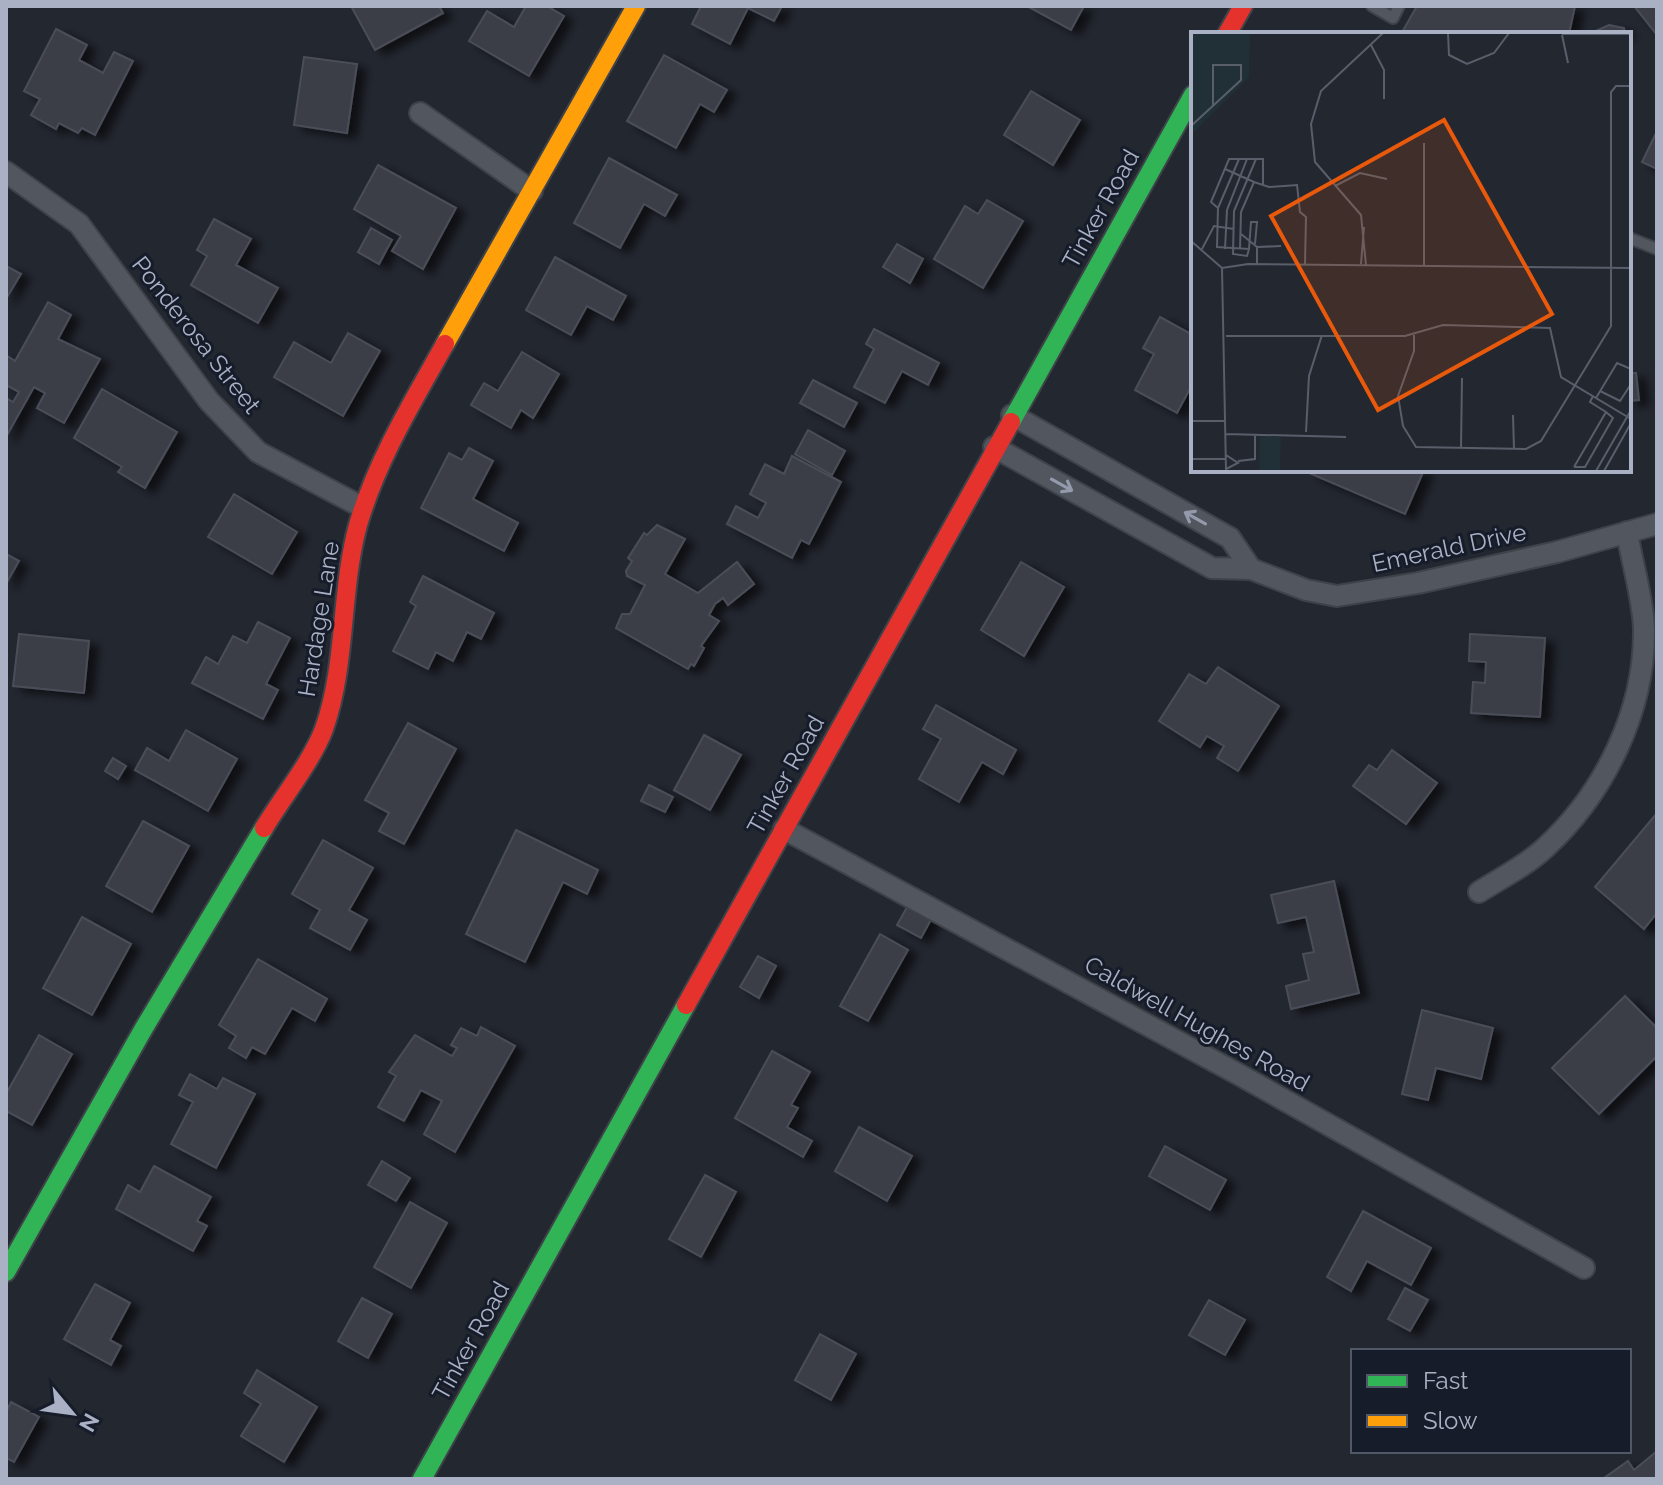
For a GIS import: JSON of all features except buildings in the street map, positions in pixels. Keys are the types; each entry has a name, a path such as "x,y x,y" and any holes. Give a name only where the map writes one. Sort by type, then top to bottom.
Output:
{"main road":[{"name":"Hardage Lane","path":"6,1272 144,1028 323,731 332,700 351,554 362,507 388,446 636,6"},
{"path":"1228,32 1243,6"},
{"name":"Tinker Road","path":"422,1479 994,447 1191,99"}],"street":[{"path":"420,113 532,191"},
{"name":"Ponderosa Street","path":"6,172 79,224 209,401 258,452 362,507"},
{"path":"1012,415 1230,538 1251,569"},
{"name":"Emerald Drive","path":"994,447 1212,568 1251,569 1306,590 1337,596 1418,583 1657,524"},
{"path":"1479,892 1544,850 1575,816 1601,780 1620,744 1638,697 1644,628 1627,532"},
{"name":"Caldwell Hughes Road","path":"784,829 1238,1074 1584,1268"}],"lane":[{"path":"1372,6 1393,18 1399,6"},
{"path":"1631,239 1657,249"}],"traffic: fast":[{"path":"1011,422 1191,99"},
{"path":"6,1272 144,1028 264,828"},
{"path":"422,1479 686,1005"}],"traffic: slow":[{"path":"445,344 636,6"}],"traffic: jam":[{"path":"1228,32 1243,6"},
{"path":"264,828 324,729 336,679 348,576 358,525 385,455 445,344"},
{"path":"686,1005 1011,422"}]}
